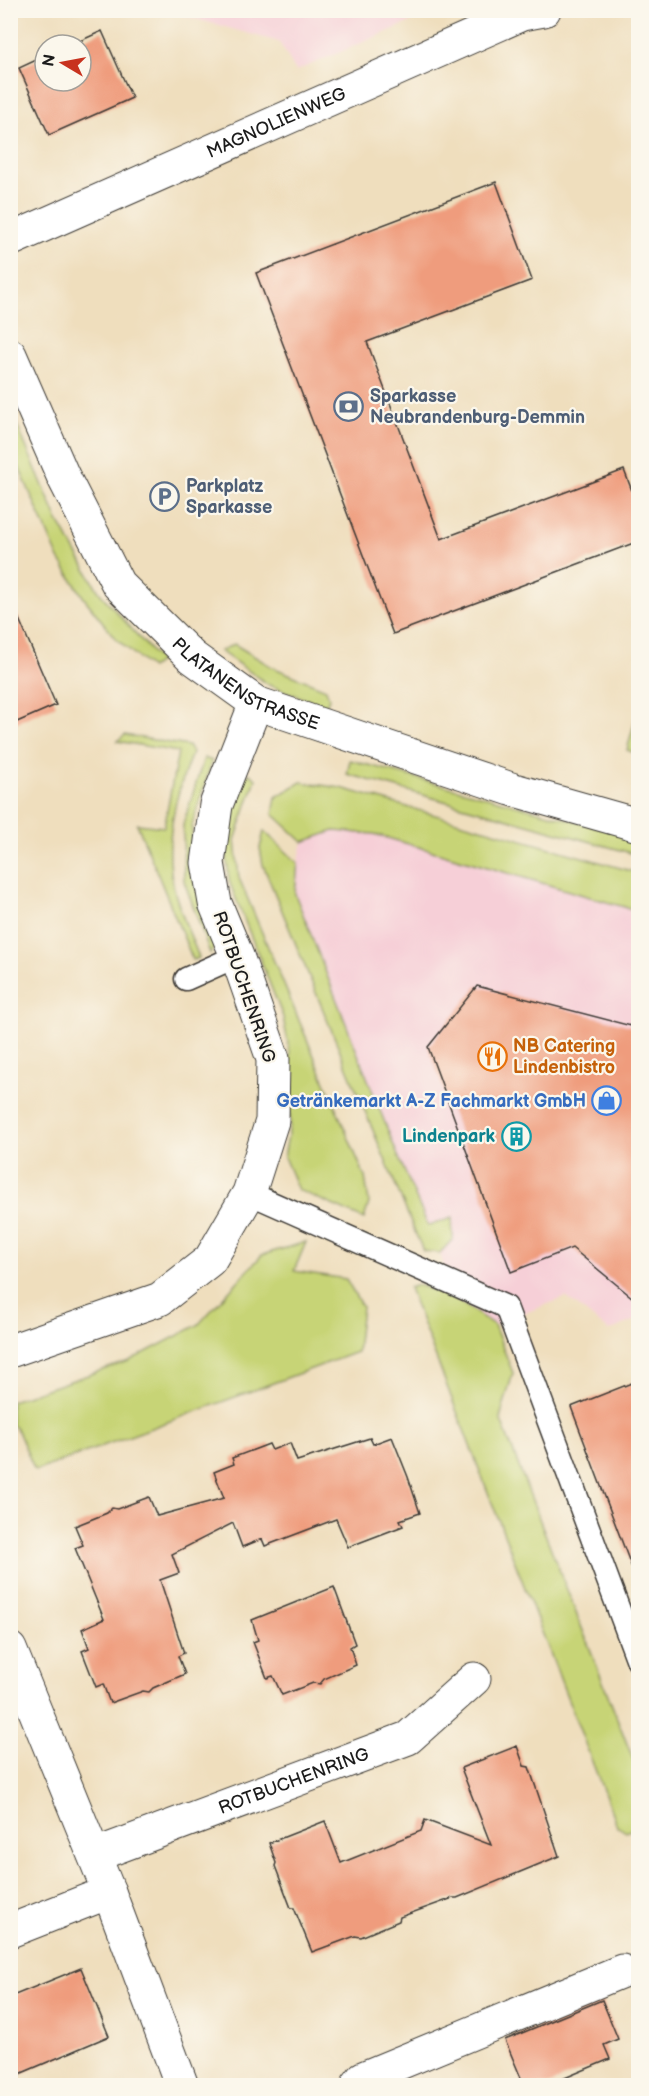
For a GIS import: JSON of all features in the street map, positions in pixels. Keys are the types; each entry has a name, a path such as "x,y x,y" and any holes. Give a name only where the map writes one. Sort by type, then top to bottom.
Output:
{"street":[{"name":"MAGNOLIENWEG","path":"10,240 522,14 544,10"},
{"name":"PLATANENSTRASSE","path":"10,355 63,476 118,584 192,657 256,703 512,789 639,825"},
{"name":"ROTBUCHENRING","path":"10,1351 160,1299 210,1260 249,1193 272,1122 273,1059 237,956 215,903 208,863 216,805 256,703"},
{"path":"10,1649 110,1892 183,2085"},
{"name":"ROTBUCHENRING","path":"95,1855 408,1738 474,1679"},
{"path":"10,1931 110,1892"},
{"path":"357,2085 363,2078 622,1971"}],"lane":[{"path":"186,979 237,956"},
{"path":"249,1193 506,1307 639,1661"}],"shaded area":[{"path":"436,10 296,71 279,42 167,11"},
{"name":"Lindenpark","path":"334,831 374,834 638,911 638,1319 609,1331 566,1297 494,1325 454,1298 440,1253 453,1239 452,1218 428,1226 396,1151 295,894 303,842"}],"green space":[{"path":"10,409 58,521 99,592 160,661 151,668 115,638 84,598 59,559 11,449"},
{"path":"234,644 272,667 326,689 329,698 326,707 269,685 220,651"},
{"path":"638,709 638,754 627,750"},
{"path":"125,735 188,746 192,753 180,786 172,819 170,853 176,897 199,958 193,960 137,824 164,827 178,752 117,741"},
{"path":"204,758 212,761 192,825 192,873 217,945 210,953 184,881 183,825"},
{"path":"350,760 638,838 638,855 347,774"},
{"path":"250,774 256,779 235,840 239,878 365,1177 369,1203 364,1219 298,1190 284,1157 290,1125 290,1053 283,1017 229,881 225,841 240,779"},
{"path":"301,782 341,788 638,873 638,911 374,834 334,831 303,842 273,814 276,797"},
{"path":"264,831 298,863 295,894 396,1151 428,1226 452,1218 453,1239 440,1253 423,1251 263,865 260,848"},
{"path":"306,1242 294,1271 346,1279 362,1307 357,1352 35,1471 18,1431 11,1424 11,1401 129,1361 198,1325 262,1255"},
{"path":"418,1285 454,1298 494,1325 513,1373 500,1418 638,1772 638,1827 626,1832 617,1826 409,1288"}],"building":[{"path":"102,31 132,98 49,135 19,68 33,62 33,93 93,93 93,35"},
{"name":"Sparkasse Neubrandenburg-Demmin","path":"496,182 532,280 367,342 441,539 624,470 639,509 639,541 393,634 256,273"},
{"path":"10,598 56,705 10,725"},
{"name":"Lindenpark","path":"477,986 639,1028 639,1303 572,1248 511,1272 428,1047"},
{"path":"639,1380 639,1576 635,1576 571,1407"},
{"path":"392,1437 420,1513 400,1520 403,1526 348,1547 336,1519 265,1546 262,1539 242,1547 233,1523 172,1554 179,1573 160,1580 184,1653 178,1656 185,1674 149,1692 143,1691 110,1703 103,1684 96,1687 82,1651 89,1648 82,1629 104,1619 75,1548 83,1545 75,1526 107,1513 112,1508 117,1509 149,1497 157,1516 224,1498 214,1472 234,1464 232,1458 269,1444 272,1450 290,1443 297,1461 370,1438 373,1444"},
{"path":"334,1587 355,1644 350,1647 356,1665 324,1679 320,1684 313,1683 282,1695 273,1676 267,1678 253,1642 258,1640 252,1620"},
{"path":"517,1746 524,1766 529,1767 559,1856 457,1898 400,1917 399,1921 361,1937 355,1936 312,1952 294,1908 291,1908 269,1843 325,1821 341,1863 421,1831 425,1820 491,1845 461,1768"},
{"path":"81,1968 109,2036 10,2078 10,1997"},
{"path":"602,2000 618,2039 604,2045 610,2059 548,2085 524,2085 505,2040"}],"place":[{"name":"Sparkasse Neubrandenburg-Demmin","path":"349,406"},
{"name":"Parkplatz Sparkasse","path":"165,496"},
{"name":"NB Catering Lindenbistro","path":"492,1056"},
{"name":"Getränkemarkt A-Z Fachmarkt GmbH","path":"607,1101"},
{"name":"Lindenpark","path":"516,1136"}]}
